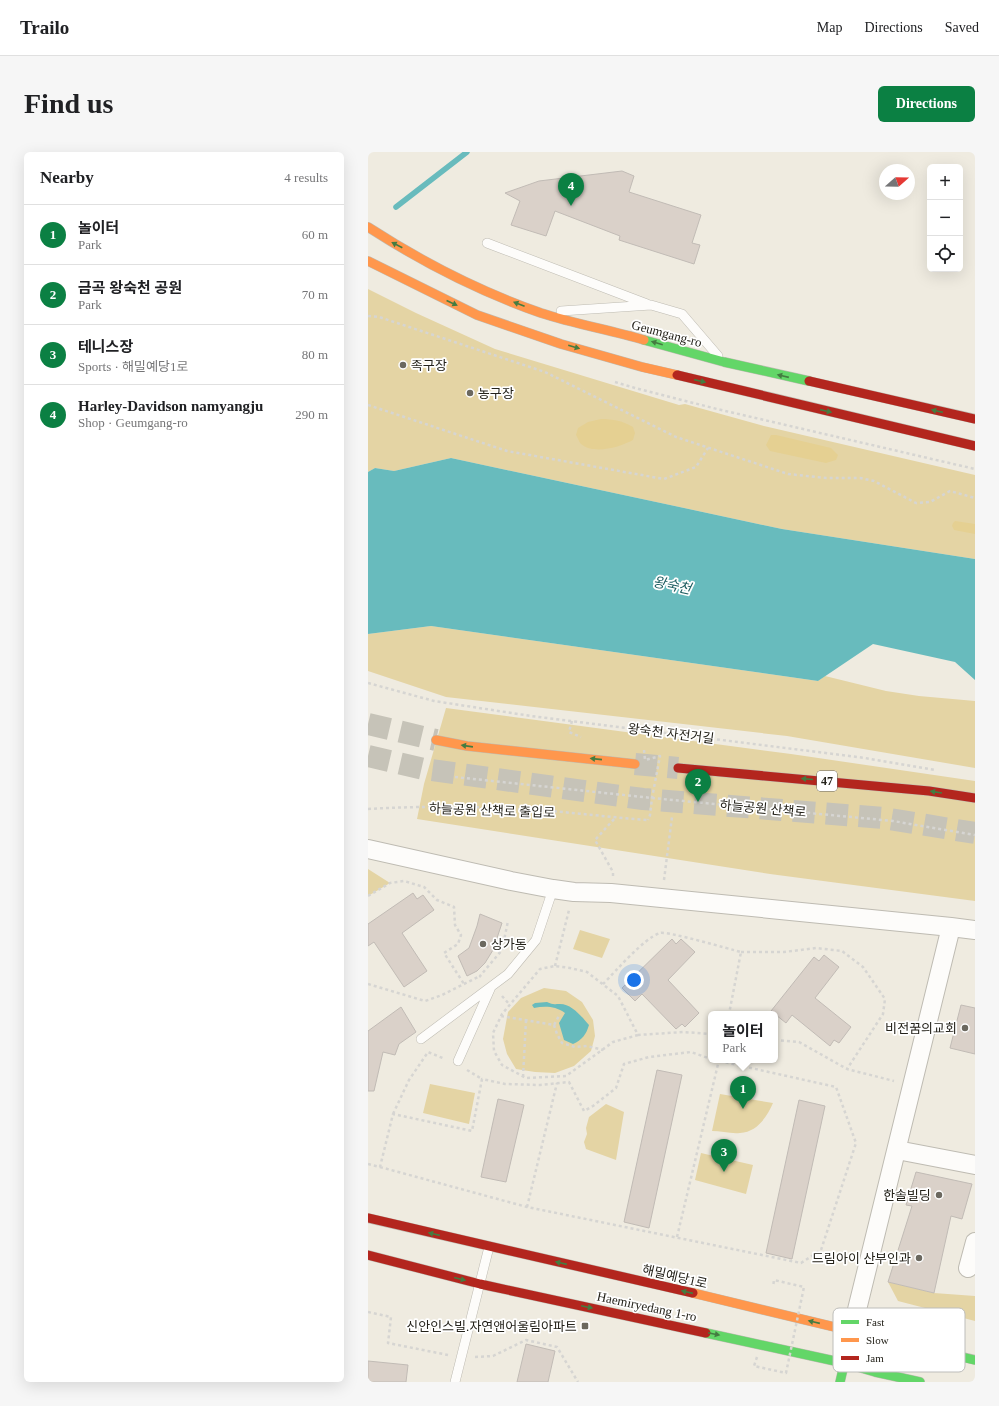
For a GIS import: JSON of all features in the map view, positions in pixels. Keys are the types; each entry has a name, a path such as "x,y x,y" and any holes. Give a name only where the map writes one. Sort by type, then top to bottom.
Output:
{"main road":[{"name":"Geumgang-ro","path":"368,227 388,240 479,289 542,313 600,330 641,339 724,362 974,418"},
{"path":"368,261 477,315 561,344 628,363 975,446"},
{"path":"436,740 475,747 635,764"},
{"name":"47","path":"678,768 929,791 975,798"},
{"name":"해밀예당1로","path":"368,1218 833,1326"},
{"name":"Haemiryedang 1-ro","path":"368,1256 480,1284 833,1361"},
{"name":"해밀예당1로","path":"965,1358 975,1360"},
{"path":"840,1382 842,1372"},
{"name":"Haemiryedang 1-ro","path":"875,1372 920,1382"}],"street":[{"path":"368,849 511,881 574,892 611,893 975,930"},
{"path":"857,1308 951,927"},
{"path":"896,1150 975,1165"},
{"path":"968,1268 975,1242"}],"lane":[{"path":"487,243 650,305 682,314 724,362"},
{"path":"542,313 650,305"},
{"path":"420,1039 508,974 536,940 553,889"},
{"path":"457,1063 492,986"},
{"path":"455,1382 489,1247"}],"path":[{"path":"368,316 378,317 545,372 676,437 788,474 826,478 860,478 874,481 916,503 930,502 950,491 975,498"},
{"path":"368,405 506,451 664,479 696,467 708,448"},
{"name":"왕숙천 자전거길","path":"368,683 434,701 572,721 865,758 936,770"},
{"path":"572,721 569,732 575,735"},
{"path":"644,750 645,760 660,756 652,798"},
{"name":"하늘공원 산책로","path":"455,777 652,798 893,821 975,835"},
{"name":"하늘공원 산책로 출입로","path":"368,809 407,807 473,807 522,809 648,820 652,798"},
{"path":"662,898 672,817"},
{"path":"613,872 595,840 616,818"},
{"path":"368,896 390,883 404,881 424,887 437,900 454,907 455,926 461,935 458,944 444,953 464,984"},
{"path":"555,966 574,892"},
{"path":"603,984 650,938 662,932 741,952 784,952 816,948 842,951 863,967 885,999 883,1014 847,1069"},
{"path":"730,1011 741,952"},
{"path":"638,1035 618,996 587,972 555,966 540,969 501,1016 493,1033 494,1051 502,1065 526,1078 566,1076 613,1042 638,1035 683,1032 708,1034"},
{"path":"368,984 425,1001 442,995 480,976"},
{"path":"560,1014 554,1025 562,1043 575,1047 587,1046 603,1050"},
{"path":"501,1016 554,1025"},
{"path":"523,1077 526,1020"},
{"path":"778,1040 799,1042 847,1069 912,1085"},
{"path":"380,1167 393,1114 409,1080 428,1052 457,1063 482,1078 505,1084 540,1085 569,1082 584,1111 594,1106 616,1088 624,1064 649,1057 691,1052 708,1058"},
{"path":"677,1237 719,1063"},
{"path":"368,1164 527,1207 801,1263 821,1250 856,1143 836,1087 728,1063"},
{"path":"393,1114 472,1130 482,1078"},
{"path":"527,1207 557,1083"},
{"path":"757,1357 754,1366 786,1373 804,1287 774,1280 773,1287"},
{"path":"368,1312 391,1317 388,1343 461,1358 493,1356 526,1340 557,1347 578,1382"}],"shaded area":[{"path":"368,289 495,349 679,405 685,404 764,426 975,475 975,559 782,529 451,458 394,471 375,468 368,472"},
{"path":"601,419 618,421 633,427 635,433 633,440 607,449 593,449 581,444 576,435 578,428 588,422"},
{"path":"771,435 831,448 838,455 836,460 826,463 770,451 766,445"},
{"path":"955,521 975,524 975,534 954,530 952,526"},
{"path":"431,626 818,681 825,676 886,691 919,696 975,701 975,768 787,736 446,697 368,671 368,634"},
{"path":"446,708 791,754 975,781 975,901 770,874 417,819 424,784"},
{"path":"368,869 390,883 368,896"},
{"path":"580,930 610,939 602,958 573,949"},
{"path":"544,988 566,991 582,1002 593,1020 595,1036 591,1051 574,1066 555,1073 516,1069 507,1054 503,1039 508,1012 521,998"},
{"path":"430,1084 475,1093 469,1124 423,1113"},
{"path":"720,1094 773,1103 761,1123 751,1130 737,1133 712,1131"},
{"path":"606,1104 624,1112 616,1160 586,1149 584,1142 587,1134 586,1128 589,1117"},
{"path":"701,1153 753,1165 746,1194 695,1180"},
{"path":"888,1282 934,1293 975,1296 975,1321 965,1318 965,1308 925,1308 898,1301"}],"water":[{"name":"왕숙천","path":"451,458 782,529 975,559 975,680 955,662 873,644 818,681 431,626 368,634 368,472 375,468 394,471"},
{"path":"547,1002 569,1006 589,1025 585,1034 579,1041 573,1044 564,1040 559,1023 565,1013 550,1007 534,1008 532,1005 535,1003"}],"building":[{"path":"622,171 634,176 629,192 701,215 692,243 700,245 694,264 619,240 620,236 555,211 546,236 511,225 520,201 505,193 539,181"},
{"path":"413,893 417,899 423,895 434,910 402,933 427,971 404,987 374,942 368,946 368,924"},
{"name":"상가동","path":"480,914 502,923 493,950 485,963 477,971 467,976 458,956 469,948"},
{"path":"672,939 676,944 681,939 695,952 668,980 699,1013 685,1027 682,1024 676,1029 642,994 635,1001 622,988"},
{"path":"824,955 839,967 815,998 851,1027 839,1043 834,1040 830,1046 792,1015 786,1023 778,1017 778,1011 771,1011 814,957 819,961"},
{"name":"비전꿈의교회","path":"961,1005 975,1008 975,1054 950,1048"},
{"path":"401,1007 416,1032 399,1044 395,1055 383,1052 374,1091 368,1091 368,1031"},
{"path":"657,1070 682,1075 649,1228 624,1222"},
{"path":"498,1099 524,1105 506,1182 481,1177"},
{"path":"799,1100 825,1106 792,1259 766,1253"},
{"path":"916,1172 972,1184 962,1219 951,1216 934,1293 888,1282 912,1206 906,1205"},
{"path":"526,1344 555,1351 548,1382 517,1382"},
{"path":"368,1361 408,1365 406,1382 368,1382"}],"waterway":[{"path":"396,207 467,152"}],"tunnel":[{"path":"368,724 436,740"},
{"path":"368,756 424,769 643,799 883,818 975,833"},
{"path":"635,764 678,768"}],"traffic: fast":[{"path":"644,340 724,362 809,381"},
{"path":"706,1333 833,1361"},
{"path":"965,1358 975,1360"},
{"path":"840,1382 842,1372"},
{"path":"875,1372 920,1382"}],"traffic: slow":[{"path":"368,227 431,264 496,296 554,317 644,340"},
{"path":"368,261 477,315 561,344 642,367 677,375"},
{"path":"436,740 467,746 635,764"},
{"path":"693,1293 833,1327"}],"traffic: jam":[{"path":"677,375 975,446"},
{"path":"809,381 975,419"},
{"path":"678,768 929,791 975,798"},
{"path":"368,1218 693,1293"},
{"path":"368,1255 480,1284 706,1333"}],"place":[{"name":"Harley-Davidson namyangju","path":"571,206"},
{"name":"족구장","path":"403,365"},
{"name":"농구장","path":"470,393"},
{"name":"금곡 왕숙천 공원","path":"698,802"},
{"name":"상가동","path":"483,944"},
{"name":"비전꿈의교회","path":"965,1028"},
{"name":"놀이터","path":"743,1109"},
{"name":"테니스장","path":"724,1172"},
{"name":"한솔빌딩","path":"939,1195"},
{"name":"드림아이 산부인과","path":"919,1258"},
{"name":"신안인스빌.자연앤어울림아파트","path":"585,1326"}]}
